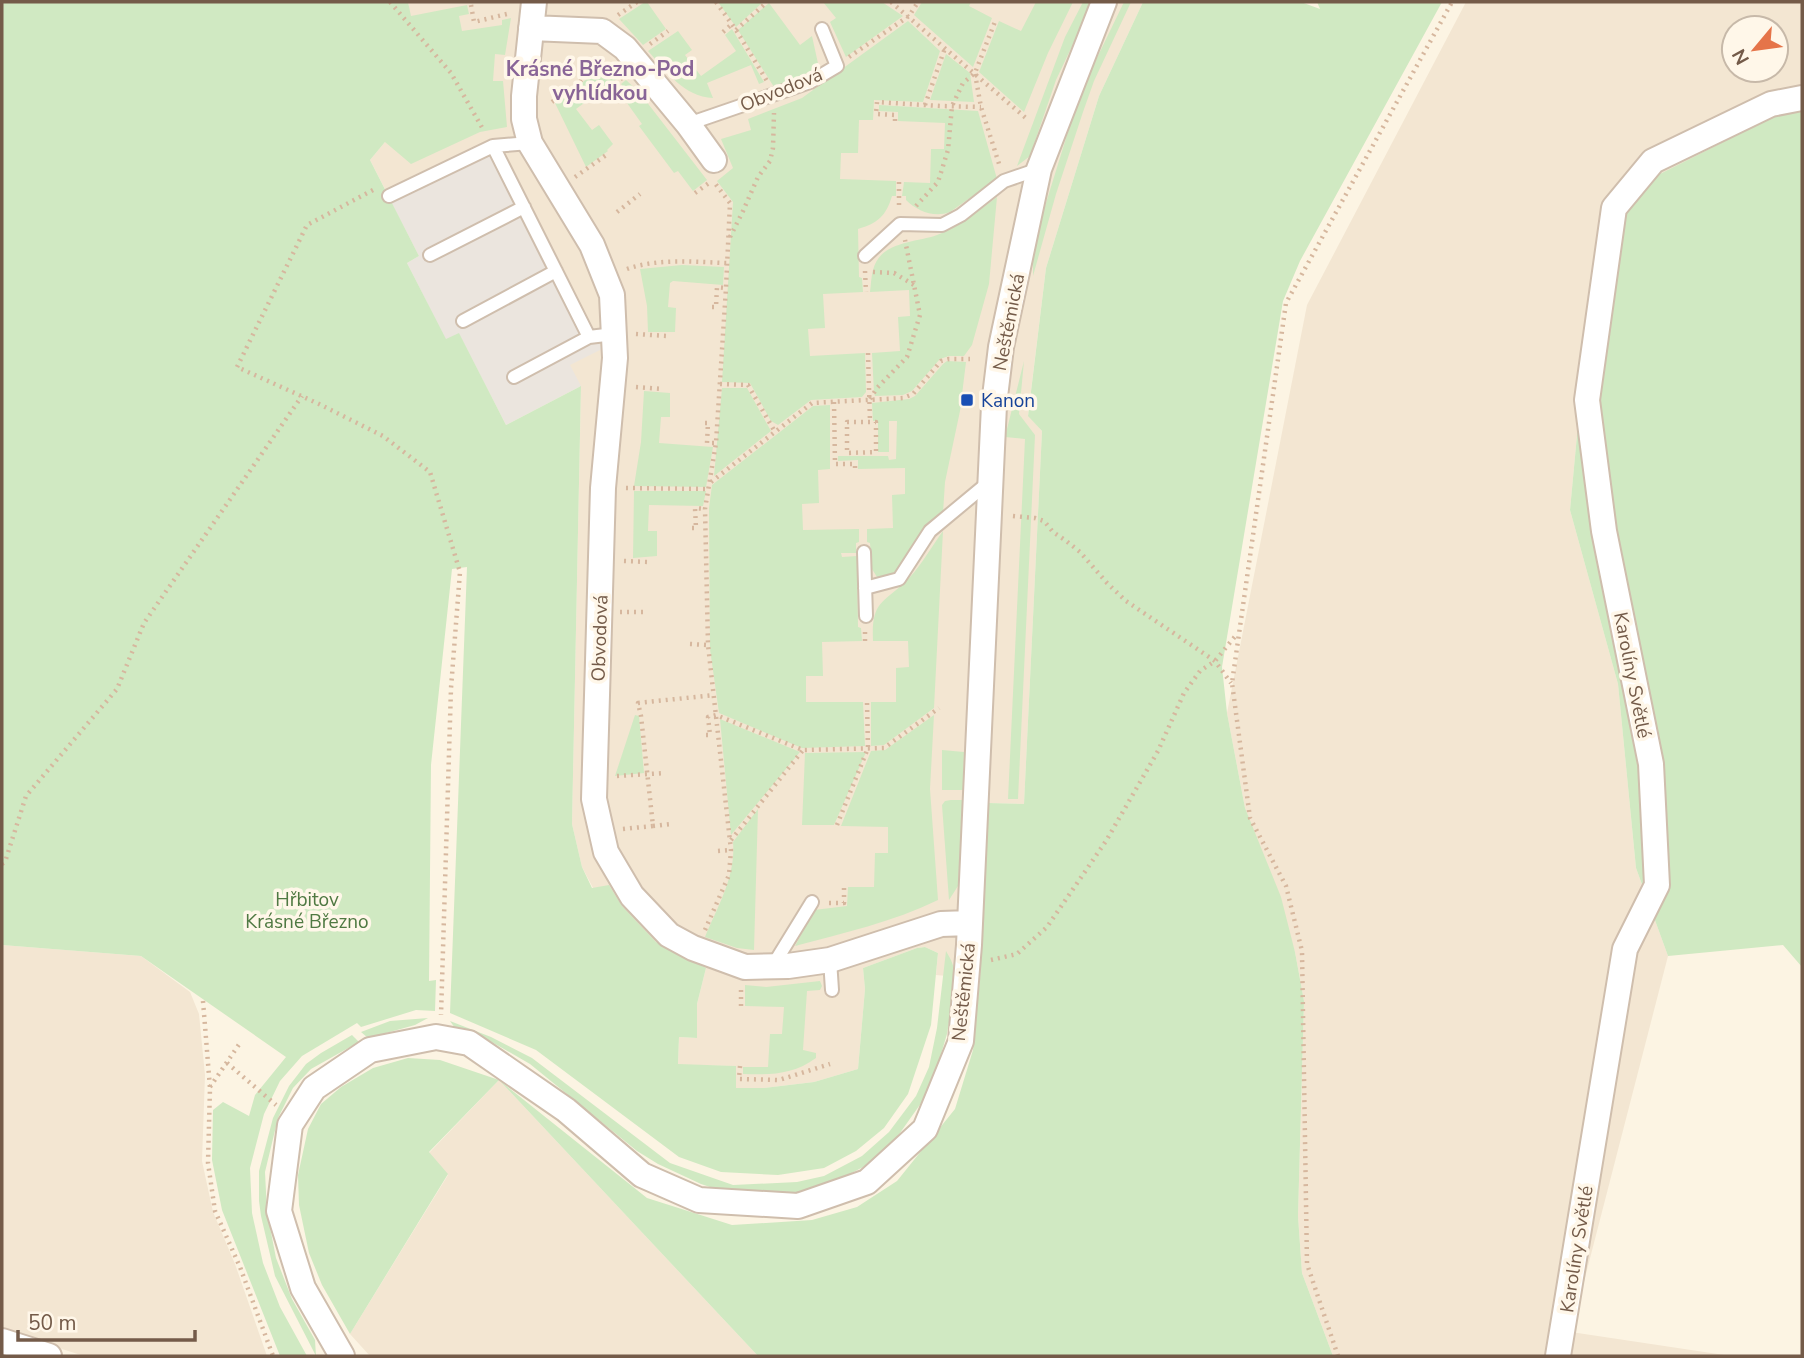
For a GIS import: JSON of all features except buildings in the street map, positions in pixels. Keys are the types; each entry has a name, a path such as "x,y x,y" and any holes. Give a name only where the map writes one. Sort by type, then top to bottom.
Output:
{"street":[{"name":"Obvodová","path":"534,2 524,96 524,120 530,143 592,244 612,295 615,358 603,488 594,799 606,852 632,896 670,935 696,950 745,967 772,967 830,960 941,924 970,923"},
{"name":"Neštěmická","path":"342,1356 303,1288 279,1211 290,1125 314,1088 370,1050 436,1037 469,1043 566,1110 642,1175 699,1200 798,1206 867,1182 925,1129 961,1041 970,923 994,405 1002,346 1039,169 1104,2"},
{"path":"531,28 601,31 625,48 688,124 713,160"},
{"name":"Karolíny Světlé","path":"1558,1356 1625,949 1657,885 1651,765 1604,531 1587,400 1615,208 1653,161 1771,104 1802,99"},
{"path":"2,1341 48,1356"}],"lane":[{"name":"Obvodová","path":"688,124 810,82 837,66 822,29"},
{"path":"389,196 493,146 530,143"},
{"path":"493,146 589,337"},
{"path":"865,256 900,224 942,225 961,215 1004,181 1039,169"},
{"path":"430,255 524,207"},
{"path":"463,321 556,271"},
{"path":"514,377 589,337 614,334"},
{"path":"865,588 899,579 930,531 992,479"},
{"path":"864,552 866,616"},
{"path":"772,967 811,902"},
{"path":"830,960 832,990"}],"path":[{"path":"390,2 451,73 493,146"},
{"path":"612,19 637,2"},
{"path":"716,2 774,95 774,148 770,161 758,177 728,241"},
{"path":"723,32 767,2"},
{"path":"891,2 1027,120"},
{"path":"837,66 909,16 918,2"},
{"path":"1338,1356 1307,1264 1302,951 1286,886 1250,818 1232,683 1286,303 1452,2"},
{"path":"471,5 474,22 501,15"},
{"path":"996,19 975,74 981,107 1004,181"},
{"path":"656,40 668,32"},
{"path":"552,102 625,48"},
{"path":"925,105 945,48"},
{"path":"870,400 877,388 907,357 920,315 900,224 938,182 948,150 951,106 963,83 975,74"},
{"path":"615,83 627,99 625,101"},
{"path":"895,121 895,115 877,114 877,102 981,107"},
{"path":"584,170 609,153"},
{"path":"695,193 712,180 730,203 716,443 705,509 708,645 731,850 729,875 696,950"},
{"path":"899,182 899,196"},
{"path":"389,196 374,190 307,225 237,367 383,436 430,472 460,572 451,688 441,1016 436,1037"},
{"path":"617,212 640,194"},
{"path":"637,266 682,262 727,263"},
{"path":"866,292 865,275 894,273 915,285"},
{"path":"712,307 716,307 717,287 726,288"},
{"path":"645,335 667,336"},
{"path":"869,353 870,422"},
{"path":"630,488 710,486 812,403 903,398 913,394 941,361 970,359"},
{"path":"720,384 748,385 775,432"},
{"path":"642,387 663,388"},
{"path":"2,864 5,862 26,796 117,689 144,623 302,396"},
{"path":"834,402 835,464 855,464 855,469"},
{"path":"835,453 847,453 876,452 876,422 847,422 847,453"},
{"path":"705,423 708,423 707,443 716,443"},
{"path":"692,528 696,528 695,508 705,509"},
{"path":"1022,517 1044,521 1053,533 1080,552 1126,601 1215,661 1232,683"},
{"path":"629,561 648,562"},
{"path":"629,612 647,612"},
{"path":"967,966 1017,954 1047,927 1106,841 1158,751 1184,693 1200,671 1215,661 1238,633"},
{"path":"690,644 708,645"},
{"path":"653,825 638,703 714,695"},
{"path":"837,825 868,748 867,702"},
{"path":"706,735 709,735 708,717 716,715 803,750 884,748 939,708"},
{"path":"730,840 803,750"},
{"path":"611,776 665,774"},
{"path":"602,831 671,824"},
{"path":"718,851 731,850"},
{"path":"844,886 844,903"},
{"path":"741,994 741,1006"},
{"path":"203,1001 210,1088 208,1163 215,1211 273,1356"},
{"path":"210,1088 240,1044"},
{"path":"227,1063 276,1105"},
{"path":"740,1066 739,1079 779,1080 830,1064"}],"shaded area":[{"path":"408,2 1143,2 1099,96 1046,268 1028,415 1042,431 1024,804 988,803 980,979 936,975 938,953 925,947 863,968 865,989 858,1069 814,1082 764,1088 735,1088 736,1066 678,1065 679,1037 697,1038 697,1004 706,968 656,942 593,888 582,867 572,824 581,387 459,333 370,160 385,142 410,16"},
{"path":"1466,2 1802,2 1802,111 1777,115 1594,254 1570,510 1618,684 1636,868 1668,956 1571,1332 1731,1356 1333,1356 1302,1273 1298,1216 1304,1001 1295,952 1245,808 1227,713 1307,305"},
{"path":"495,139 602,349 570,365 581,386 506,425 459,334 446,340 407,263 419,256 387,194"},
{"path":"2,945 141,956 190,992 199,1014 205,1075 202,1161 213,1212 235,1264 267,1356 84,1356 2,1330"},
{"path":"499,1080 758,1356 370,1356 350,1334 448,1175 429,1153"}],"green space":[{"name":"Hřbitov Krásné Březno","path":"2,2 408,2 411,16 467,5 469,14 459,16 462,31 502,25 502,20 511,18 505,55 495,54 493,81 503,81 507,127 480,132 411,164 385,142 370,160 419,256 407,263 446,339 459,333 506,425 581,386 572,824 582,867 592,888 609,885 622,906 656,942 706,968 697,1004 697,1038 679,1037 678,1064 736,1066 736,1088 764,1088 814,1082 858,1069 865,989 863,968 917,948 925,947 938,953 931,1025 908,1094 884,1128 856,1151 824,1168 778,1175 721,1172 679,1157 536,1050 450,1013 467,567 452,569 431,765 429,981 436,980 435,1011 416,1010 361,1027 357,1023 302,1056 280,1081 264,1114 250,1168 252,1213 263,1263 280,1307 307,1356 280,1356 222,1210 212,1160 213,1110 223,1102 249,1116 255,1095 286,1057 141,956 2,945"},
{"path":"645,2 666,29 643,45 619,19"},
{"path":"718,2 763,2 736,27"},
{"path":"823,2 882,2 903,16 846,57 830,22 836,18"},
{"path":"922,2 971,2 969,6 992,18 973,67 914,15"},
{"path":"1036,2 1073,2 1024,112 979,72 999,21 1021,31"},
{"path":"1083,2 1093,2 1056,80 1030,156 1017,166 1065,37"},
{"path":"1124,2 1131,2 1094,81 1056,194 1033,276 1033,245 1080,93"},
{"path":"1143,2 1301,2 1320,9 1317,2 1442,2 1300,261 1283,301 1222,667 1227,713 1245,808 1281,897 1304,1001 1298,1216 1302,1273 1333,1356 758,1356 499,1080 647,1198 732,1225 812,1220 857,1207 897,1181 955,1109 973,1050 980,979 988,803 1024,804 1042,431 1028,416 1046,268 1099,96"},
{"path":"769,3 800,45 812,36 819,68 774,87 738,30"},
{"path":"908,21 940,51 923,102 874,100 873,120 859,120 858,153 841,153 840,179 896,181 896,196 892,196 880,218 858,229 859,277 862,278 863,292 823,294 825,328 808,329 810,356 865,353 866,392 862,397 811,400 778,425 771,421 750,383 722,382 733,202 717,181 733,168 721,139 751,130 748,119 802,98"},
{"path":"732,29 764,82 759,84 751,65 707,83 713,98 703,97 684,88 648,51 678,31 692,50 685,55 701,76 736,51 725,35"},
{"path":"946,54 970,73 974,102 930,100"},
{"path":"608,63 621,76 576,109 592,130 599,125 613,144 586,167 555,103"},
{"path":"626,80 639,92 707,180 693,191 678,171 674,173 639,126 642,124 627,103 632,99 621,84"},
{"path":"879,105 978,111 997,179 950,212 932,214 915,207 906,200 906,196 902,196 904,182 930,183 931,149 944,149 945,123 898,121 898,112 879,111"},
{"path":"1802,111 1802,967 1783,945 1668,956 1636,868 1618,684 1570,510 1594,254 1654,177 1777,115"},
{"path":"997,197 989,284 972,345 964,356 940,359 912,391 903,395 875,396 872,353 900,351 898,317 910,316 909,290 870,292 872,273 877,260 891,248 953,228"},
{"path":"682,265 724,267 723,285 673,281 670,283 668,307 676,308 675,332 648,332 647,306 640,269"},
{"path":"947,361 966,362 960,411 945,482 943,513 894,573 877,577 872,569 867,529 893,528 892,495 905,494 905,468 858,469 858,460 838,461 838,456 888,456 889,460 896,459 897,421 889,421 889,452 878,452 878,421 873,421 872,403 915,396"},
{"path":"1024,361 1019,414 1035,435 1018,799 1008,799 1025,439 1005,437"},
{"path":"722,388 747,388 771,431 714,476"},
{"path":"644,391 670,393 670,417 661,417 659,443 713,447 706,487 634,486 641,442"},
{"path":"830,405 830,469 818,470 819,503 802,504 803,530 859,529 856,553 841,553 842,557 857,556 858,627 861,628 862,641 822,642 823,676 806,676 806,702 863,702 865,746 802,748 719,713 710,649 709,508 712,485 813,406"},
{"path":"634,491 706,491 703,506 649,505 648,531 657,531 657,556 633,558"},
{"path":"943,531 934,708 884,745 871,746 871,702 896,702 896,668 909,667 908,641 873,641 874,617 881,603 914,572"},
{"path":"635,715 639,716 644,773 615,776"},
{"path":"934,715 930,789 938,900 886,921 795,946 814,910 847,906 848,887 874,887 875,853 888,853 888,827 841,826 871,751 885,750"},
{"path":"720,719 800,752 731,835"},
{"path":"942,750 964,752 963,790 942,790"},
{"path":"866,752 834,825 802,825 805,753"},
{"path":"951,800 963,800 958,886 949,900 942,805"},
{"path":"758,809 754,950 737,948 705,937 729,879 733,842"},
{"path":"946,951 955,971 952,1005 936,1071 924,1099 895,1140 865,1166 829,1185 802,1193 731,1194 701,1184 658,1164 637,1151 530,1064 490,1041 464,1033 450,1021 491,1037 532,1058 670,1163 733,1185 797,1182 824,1176 862,1156 889,1132 916,1096 929,1067 937,1028"},
{"path":"820,981 820,990 807,991 803,1050 816,1053 816,1058 790,1071 743,1074 743,1067 768,1067 770,1034 782,1034 784,1007 745,1006 745,985 766,987"},
{"path":"428,1018 415,1025 368,1038 361,1032 390,1021"},
{"path":"352,1035 359,1042 311,1069 293,1088 278,1118 265,1172 267,1212 276,1258 292,1299 315,1340 316,1356 275,1276 261,1216 259,1171 273,1118 289,1086 306,1064"},
{"path":"408,1058 440,1060 499,1080 429,1152 448,1174 350,1334 322,1285 309,1253 299,1205 298,1175 308,1129 321,1104 341,1087 373,1068"}],"place":[{"name":"Kanon","path":"967,400"}],"district":[{"name":"Krásné Březno-Pod vyhlídkou","path":"600,81"}]}
